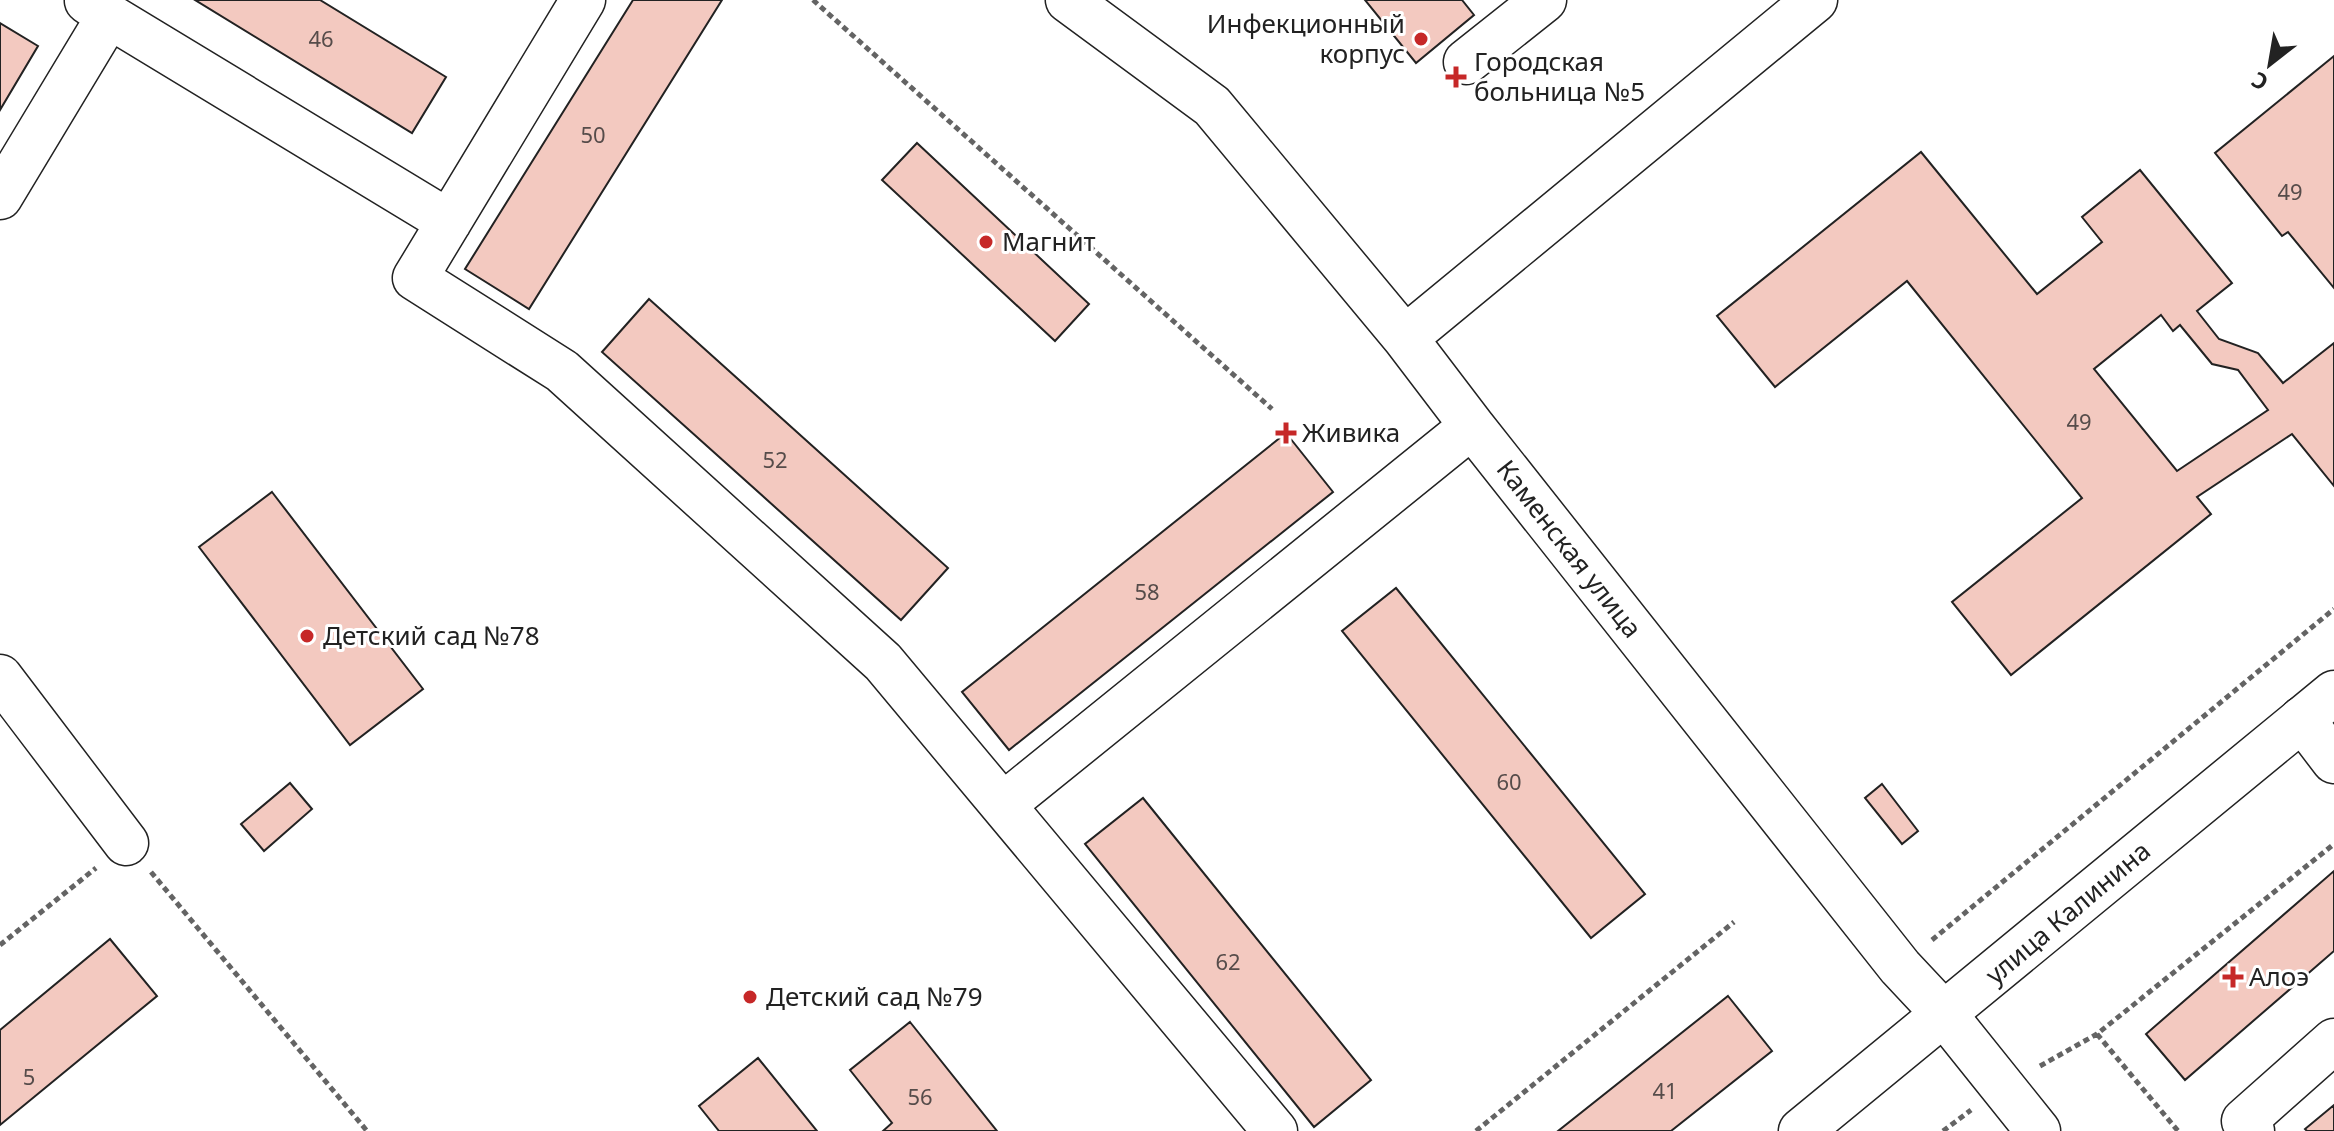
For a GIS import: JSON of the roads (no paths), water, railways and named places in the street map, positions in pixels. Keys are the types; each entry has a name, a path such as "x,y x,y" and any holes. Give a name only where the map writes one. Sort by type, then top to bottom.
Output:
{"street":[{"path":"583,0 415,278 562,371 883,662 1275,1131"},
{"name":"Каменская улица","path":"1068,0 1212,106 1405,338 1900,967 1945,1015 2038,1131"},
{"path":"1466,62 1544,0"},
{"path":"1405,338 1815,0"},
{"path":"0,197 97,8 449,222"},
{"path":"1003,805 1472,426"},
{"path":"0,677 126,843"},
{"path":"2318,706 2334,761"},
{"name":"улица Калинина","path":"1801,1131 2318,706"},
{"path":"2252,1131 2244,1121 2334,1041"}],"place":[{"name":"Инфекционный корпус","path":"1421,39"},
{"name":"Городская больница №5","path":"1456,77"},
{"name":"Магнит","path":"986,242"},
{"name":"Живика","path":"1286,433"},
{"name":"Детский сад №78","path":"307,636"},
{"name":"Алоэ","path":"2233,977"},
{"name":"Детский сад №79","path":"750,997"}]}
